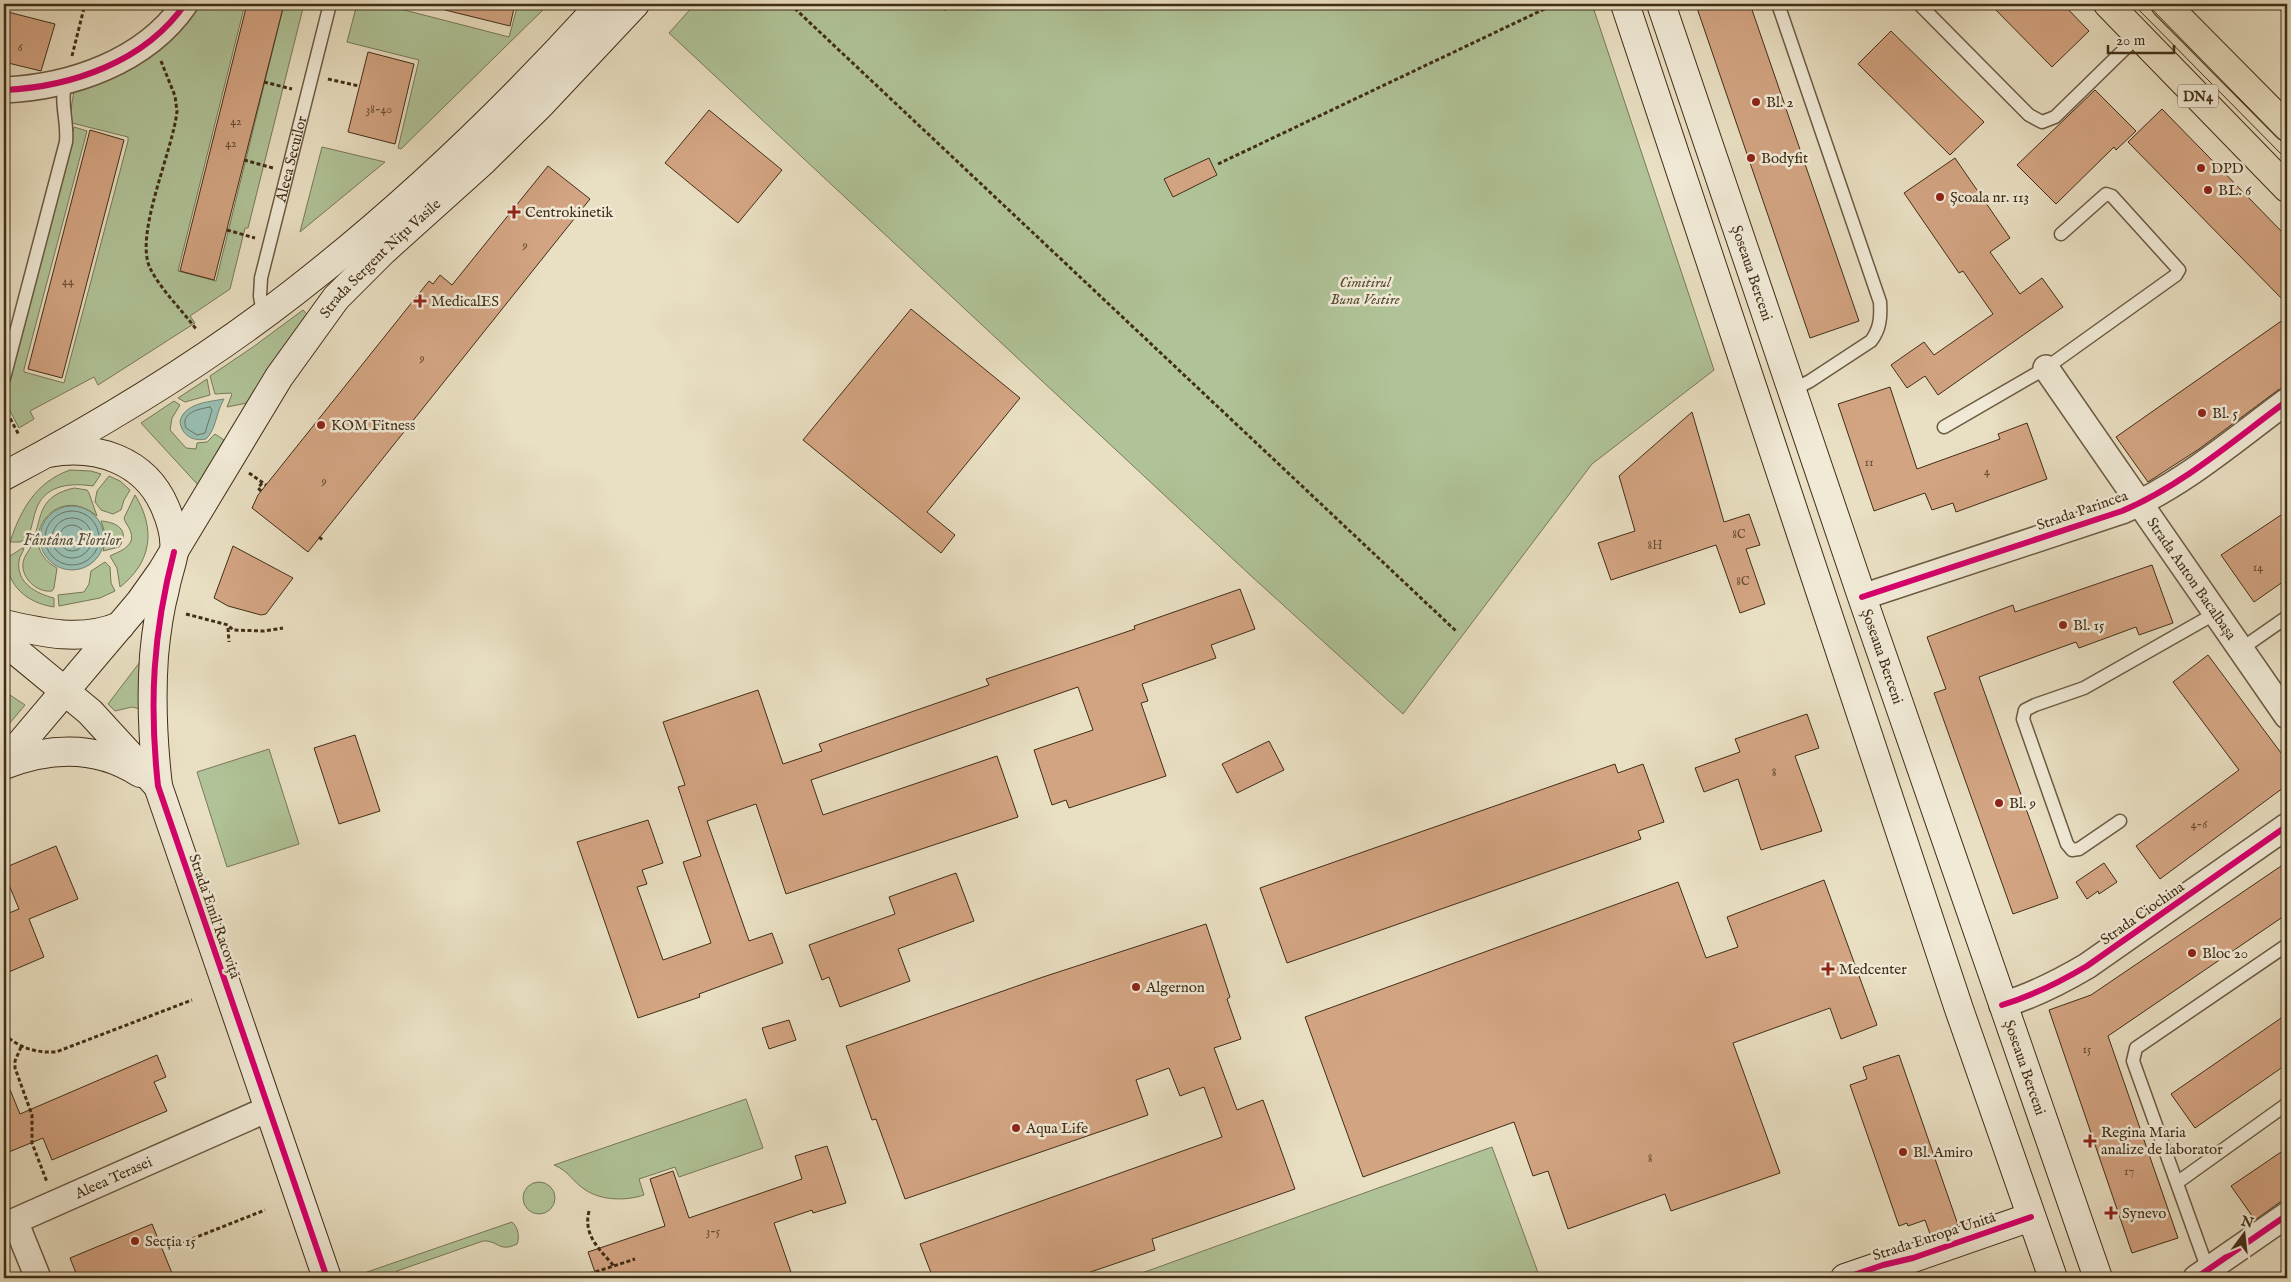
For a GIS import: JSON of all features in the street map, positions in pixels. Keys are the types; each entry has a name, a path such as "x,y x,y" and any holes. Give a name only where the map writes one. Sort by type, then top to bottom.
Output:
{"main road":[{"name":"Strada Sergent Nițu Vasile","path":"4,476 41,457 156,388 263,315 341,254 463,145 520,90 601,4"},
{"name":"Strada Sergent Nițu Vasile","path":"4,764 56,683 120,626 140,602 174,552 279,377 336,298 383,251 541,104 636,4"},
{"path":"1624,4 1896,817 2053,1278"},
{"name":"Șoseaua Berceni","path":"1661,4 1791,391 2098,1278"},
{"name":"DN4","path":"2108,4 2287,188"},
{"name":"DN4","path":"2165,4 2287,127"},
{"name":"Strada Sergent Nițu Vasile","path":"4,491 41,457 65,450 92,450 119,459 132,466 144,476 162,500 172,525 174,552"},
{"name":"Strada Emil Racoviță","path":"174,552 160,611 154,659 153,727 158,786 327,1278"},
{"path":"7,627 79,636 99,633 120,626"},
{"name":"Strada Emil Racoviță","path":"7,627 56,683 116,739 158,786"},
{"path":"4,764 47,752 84,752 123,763 158,786"},
{"path":"1896,817 1933,804"},
{"name":"Strada Europa Unită","path":"1845,1278 1913,1258 2032,1217"}],"street":[{"path":"4,90 65,83 101,69 152,39 176,16 185,4"},
{"name":"Strada Anton Bacalbașa","path":"2046,368 2287,716"},
{"name":"Strada Parincea","path":"1862,597 2140,504 2174,484 2287,401"},
{"name":"Strada Ciochina","path":"2002,1005 2044,989 2087,966 2287,826"},
{"name":"Aleea Terasei","path":"38,1278 15,1221 268,1109"},
{"path":"2205,1276 2287,1215"}],"lane":[{"name":"Aleea Secuilor","path":"263,315 260,296 261,278 330,4"},
{"path":"1778,4 1880,302 1881,313 1877,333 1871,341 1810,381 1791,391"},
{"path":"1919,4 2029,115 2042,122 2055,117 2139,35"},
{"path":"4,378 66,142 68,128 62,96 65,83"},
{"path":"1944,427 2046,368 2176,275 2179,270 2112,196 2106,194 2060,234"},
{"path":"2120,821 2079,849 2072,850 2067,844 2023,719 2025,710 2084,688 2216,613"},
{"path":"2241,649 2287,617"},
{"path":"2205,1276 2178,1182 2133,1061 2136,1048 2287,944"},
{"path":"2178,1182 2287,1104"}],"path":[{"path":"65,83 85,4"},
{"path":"790,4 1456,631"},
{"path":"1218,164 1555,4"},
{"path":"152,39 176,96 177,112 148,228 146,256 150,267 162,286 196,329"},
{"path":"312,75 359,86"},
{"path":"264,82 308,93"},
{"path":"244,160 288,172"},
{"path":"227,230 270,241"},
{"path":"4,407 20,435"},
{"path":"250,473 264,484 258,488 261,491"},
{"path":"319,537 324,541"},
{"path":"186,614 228,625 233,630 252,632 283,628"},
{"path":"228,627 229,642"},
{"path":"4,1034 21,1047 34,1051 56,1052 192,1000"},
{"path":"21,1047 15,1060 15,1068 32,1115 32,1143 56,1203"},
{"path":"174,1246 265,1210"},
{"path":"588,1211 586,1221 590,1237 614,1266"},
{"path":"577,1278 635,1259"}],"green space":[{"path":"196,4 245,4 178,271 216,281 284,4 304,4 248,228 245,228 230,289 190,316 195,323 98,385 94,377 30,411 34,419 19,428 9,409 5,390 74,127 87,131 24,369 24,372 64,383 128,141 128,137 72,123 71,112 74,86"},
{"path":"357,4 381,4 509,37 518,4 549,4 401,149 398,148 419,60 347,42"},
{"name":"Cimitirul Buna Vestire","path":"695,4 937,4 945,11 951,4 1592,4 1714,370 1592,464 1403,714 1249,574 669,33"},
{"path":"322,147 385,162 300,232"},
{"path":"303,310 307,314 247,403 227,407 232,394 215,394 210,376"},
{"path":"207,379 210,395 185,402 178,398"},
{"path":"174,401 180,405 172,418 170,430 186,448 196,449 197,443 207,442 215,434 224,440 198,485 141,423"},
{"path":"70,470 91,471 101,474 93,486 69,485 54,489 47,494 41,499 37,507 28,538 20,542 10,542 19,519 31,498 48,482"},
{"path":"109,476 120,481 130,490 121,510 113,514 101,510 95,502 97,491"},
{"path":"74,488 87,490 97,516 81,507 66,506 54,511 44,520 39,532 39,545 44,558 57,568 52,591 41,590 27,579 23,563 32,545 41,515 48,501 63,491"},
{"path":"135,495 146,520 147,544 139,567 120,587 117,568 110,556 123,550 131,540 132,536 124,518"},
{"path":"101,521 116,525 123,532 119,547 103,551 106,536"},
{"path":"24,547 19,561 21,576 29,586 41,594 54,598 54,607 44,605 27,597 14,584 10,576 7,558"},
{"path":"105,562 110,567 111,583 115,591 100,598 59,606 58,595 84,592 89,584 91,571"},
{"path":"140,662 140,709 132,707 115,711 108,704"},
{"path":"4,691 25,705 4,730"},
{"path":"269,749 299,844 227,867 197,772"},
{"path":"746,1099 763,1148 679,1177 675,1167 639,1179 644,1195 622,1199 598,1196 584,1189 563,1170 554,1165"},
{"path":"1492,1147 1540,1278 1128,1278"},
{"path":"539,1182 551,1186 555,1198 551,1210 539,1214 527,1210 523,1198 527,1186"},
{"path":"512,1222 518,1232 517,1244 502,1247 492,1242 483,1241 397,1271 399,1278 370,1278 367,1272"}],"water":[{"path":"224,399 212,431 206,439 192,438 185,434 180,421 187,410 198,404"},
{"name":"Fântâna Florilor","path":"72,506 90,512 98,520 104,538 98,556 90,564 72,570 54,564 46,556 40,538 46,520 54,512"}],"building":[{"path":"247,4 284,4 214,280 180,271"},
{"path":"446,4 515,4 510,26 445,10"},
{"path":"1709,4 1750,4 1859,321 1810,338 1697,8"},
{"path":"1990,4 2063,4 2089,31 2052,67"},
{"path":"4,11 55,24 41,71 4,62"},
{"path":"1891,31 1984,122 1950,155 1858,64"},
{"path":"368,52 414,64 395,144 348,132"},
{"path":"2095,90 2136,131 2116,150 2114,147 2056,204 2017,165"},
{"name":"BL. 6","path":"2162,109 2287,237 2287,304 2128,142"},
{"path":"709,110 782,170 738,223 665,163"},
{"path":"90,130 124,140 62,378 28,369"},
{"path":"1209,158 1217,175 1173,197 1164,179"},
{"path":"1955,158 2010,238 1990,252 2020,294 2042,278 2063,307 1938,395 1925,376 1907,388 1891,365 1924,342 1934,355 1993,314 1963,271 1959,273 1904,193"},
{"path":"548,166 590,199 308,552 252,508 258,495 429,281 433,284 440,275 452,285"},
{"path":"911,309 1020,398 927,512 955,535 941,553 803,440"},
{"name":"Bl. 5","path":"2287,317 2287,387 2278,390 2199,449 2148,482 2116,437"},
{"path":"1890,387 1917,469 2000,439 1998,434 2027,423 2047,479 1956,512 1953,503 1932,510 1925,493 1874,511 1838,404"},
{"path":"1692,412 1724,522 1749,514 1760,545 1746,549 1765,604 1740,613 1716,545 1611,580 1598,543 1635,531 1619,476"},
{"path":"2287,511 2287,579 2254,602 2221,555"},
{"path":"233,546 293,578 266,614 261,615 228,606 214,598"},
{"path":"2152,565 2173,623 2139,635 2136,627 2079,648 2076,642 1979,677 2058,898 2013,914 1934,693 1946,689 1927,637 2013,605 2015,612"},
{"path":"1240,589 1255,629 1211,645 1216,658 1142,684 1148,701 1141,703 1166,776 1069,808 1066,800 1052,805 1034,750 1093,730 1078,687 811,780 823,815 997,756 1018,817 786,894 756,804 707,821 749,941 772,933 783,963 699,994 700,997 638,1018 577,842 648,820 663,863 642,870 647,884 637,887 663,960 711,943 683,862 701,856 678,787 685,785 663,722 758,690 783,764 822,751 819,744 989,685 986,679 1135,629 1134,626"},
{"path":"2208,655 2287,761 2287,785 2160,879 2136,846 2239,770 2173,682"},
{"path":"1807,714 1819,748 1795,756 1822,831 1761,850 1738,779 1704,792 1695,768 1740,752 1735,739"},
{"path":"355,735 380,811 339,824 314,748"},
{"path":"1269,741 1284,770 1237,793 1222,764"},
{"path":"1615,764 1618,773 1643,764 1664,822 1638,831 1641,839 1287,963 1260,888"},
{"path":"56,846 78,899 29,919 44,957 4,974 4,915 19,909 4,873 4,868"},
{"path":"2287,862 2287,914 2108,1036 2178,1238 2132,1253 2049,1010 2091,995"},
{"path":"2104,863 2117,882 2099,894 2098,891 2087,899 2076,882"},
{"path":"956,873 974,921 898,949 910,981 840,1007 829,977 822,980 809,945 895,914 889,897"},
{"path":"1824,880 1877,1025 1841,1039 1830,1008 1733,1043 1780,1173 1671,1211 1665,1194 1568,1229 1548,1171 1533,1176 1514,1122 1363,1177 1305,1017 1678,882 1706,958 1738,947 1727,917"},
{"path":"1206,924 1230,997 1227,999 1241,1039 1214,1048 1237,1110 1263,1100 1295,1189 1152,1239 1155,1250 1073,1278 933,1278 920,1244 1222,1137 1204,1087 1180,1096 1169,1068 1136,1080 1148,1115 905,1199 876,1119 872,1120 846,1046 1043,977"},
{"path":"2287,1014 2287,1064 2195,1128 2171,1094"},
{"path":"789,1020 796,1040 769,1049 762,1028"},
{"path":"157,1055 166,1077 154,1082 167,1111 52,1160 43,1138 4,1154 4,1075 20,1114"},
{"name":"Bl. Amiro","path":"1899,1055 1958,1225 1930,1234 1925,1220 1908,1226 1907,1223 1899,1226 1850,1085 1867,1079 1863,1067"},
{"path":"827,1146 846,1203 813,1213 812,1210 774,1223 793,1278 597,1278 588,1252 665,1226 650,1179 673,1171 689,1218 802,1179 795,1156"},
{"path":"2287,1148 2287,1197 2255,1220 2231,1186"},
{"name":"Secția 15","path":"152,1224 174,1278 78,1278 70,1258"}],"tram line":[{"path":"2133,4 2287,160"},
{"path":"2147,4 2287,147"}],"cycle path":[{"path":"4,90 55,83 105,68 128,56 149,41 168,24 185,4"},
{"path":"1862,597 2122,511 2187,475 2287,401"},
{"path":"174,552 161,611 155,668 154,725 158,786 327,1278"},
{"path":"2002,1005 2046,988 2087,966 2287,826"},
{"path":"2196,1278 2287,1215"},
{"path":"1845,1278 1883,1265 1913,1258 2031,1217"}],"place":[{"name":"Bl. 2","path":"1756,102"},
{"name":"Bodyfit","path":"1751,158"},
{"name":"DPD","path":"2201,168"},
{"name":"BL. 6","path":"2208,190"},
{"name":"Școala nr. 113","path":"1940,197"},
{"name":"Centrokinetik","path":"514,212"},
{"name":"MedicalES","path":"420,301"},
{"name":"Bl. 5","path":"2202,413"},
{"name":"KOM Fitness","path":"321,425"},
{"name":"Bl. 15","path":"2063,625"},
{"name":"Bl. 9","path":"1999,803"},
{"name":"Bloc 20","path":"2192,953"},
{"name":"Medcenter","path":"1828,969"},
{"name":"Algernon","path":"1136,987"},
{"name":"Aqua Life","path":"1016,1128"},
{"name":"Regina Maria analize de laborator","path":"2090,1141"},
{"name":"Bl. Amiro","path":"1903,1152"},
{"name":"Synevo","path":"2111,1213"},
{"name":"Secția 15","path":"135,1241"}]}
